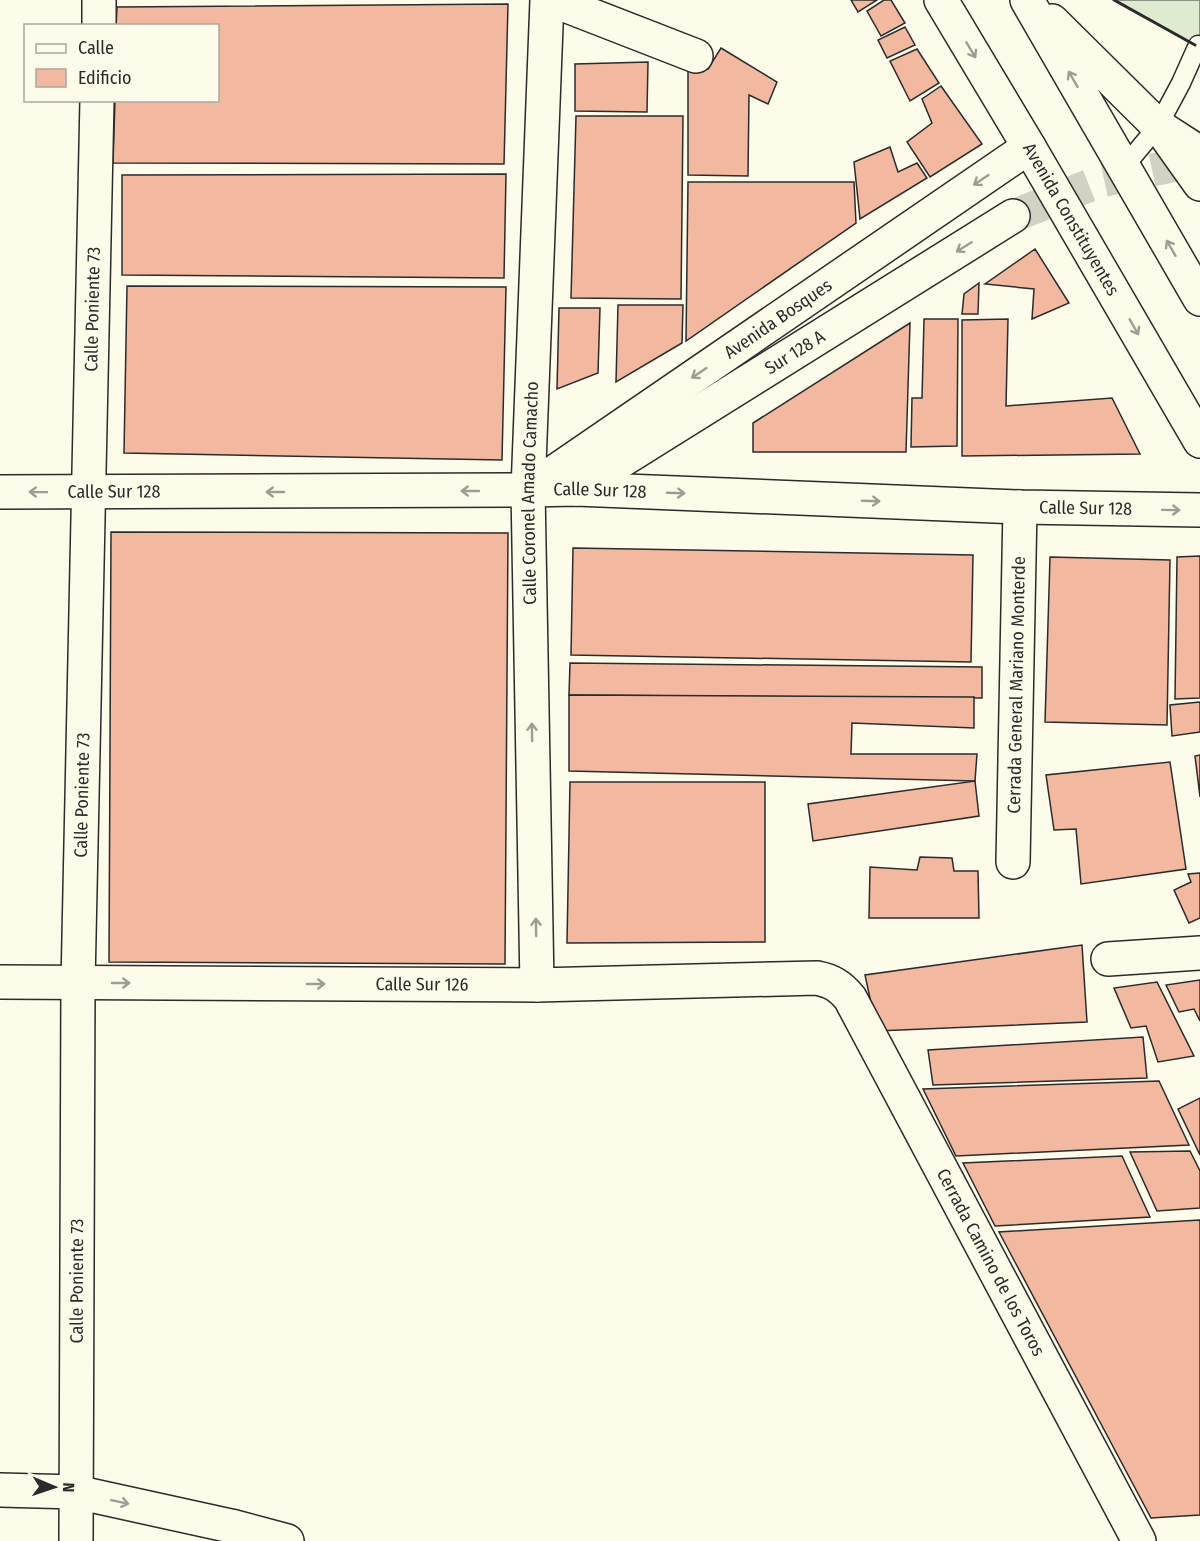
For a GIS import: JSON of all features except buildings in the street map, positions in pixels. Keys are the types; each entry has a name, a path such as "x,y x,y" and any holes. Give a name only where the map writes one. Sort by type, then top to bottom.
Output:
{"main road":[{"path":"99,0 99,24"},
{"name":"Calle Coronel Amado Camacho","path":"537,985 528,490 547,0"},
{"path":"552,0 696,56"},
{"name":"Avenida Constituyentes","path":"941,0 1200,441"},
{"path":"1029,0 1158,126 1200,184"},
{"path":"1029,0 1200,299"},
{"name":"Calle Poniente 73","path":"76,1541 78,983 97,102"},
{"path":"1158,126 1200,153"},
{"name":"Avenida Bosques","path":"528,490 1029,147"},
{"name":"Sur 128 A","path":"576,489 1014,216"},
{"name":"Calle Sur 128","path":"0,492 576,489 1020,507 1200,510"},
{"name":"Cerrada General Mariano Monterde","path":"1013,862 1020,507"},
{"path":"1108,959 1200,953"},
{"name":"Calle Sur 126","path":"0,982 537,985 817,978 840,986"},
{"name":"Cerrada Camino de los Toros","path":"840,986 850,998 1139,1541"},
{"path":"0,1490 76,1492 231,1526 287,1541"}],"lane":[{"path":"1124,167 1158,126 1198,45"}],"green space":[{"path":"1114,0 1200,0 1200,48"}],"tunnel":[{"path":"1013,216 1101,181 1200,160"}],"wall":[{"path":"1114,0 1195,45"}]}
